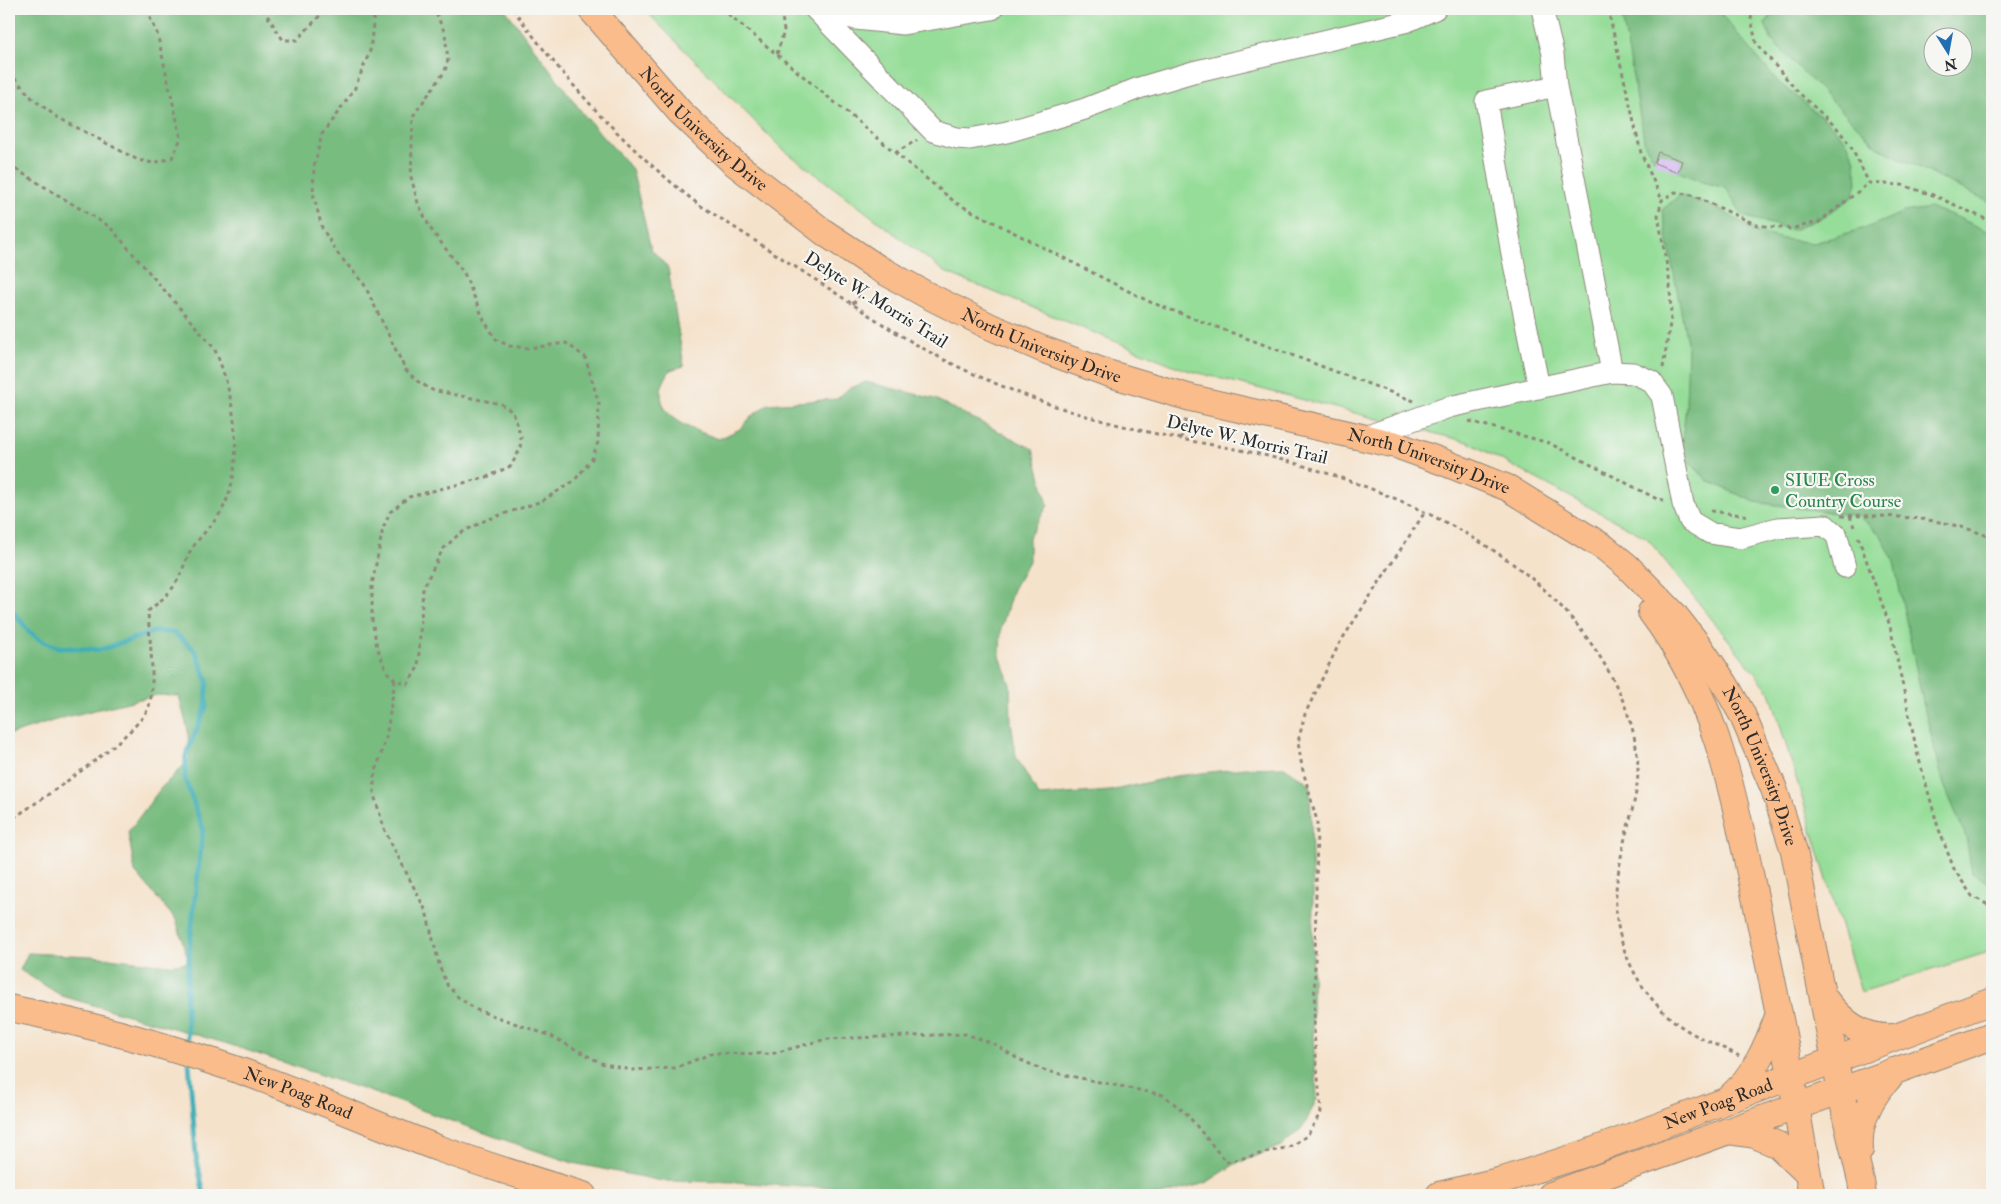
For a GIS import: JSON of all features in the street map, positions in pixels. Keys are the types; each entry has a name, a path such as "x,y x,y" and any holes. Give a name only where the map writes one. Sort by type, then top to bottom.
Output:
{"main road":[{"name":"North University Drive","path":"591,9 680,112 733,162 825,234 878,268 927,295 1024,341 1107,374 1192,398 1396,445 1508,488 1605,548 1646,584 1700,646 1730,691 1763,762 1794,851 1862,1188"},
{"name":"North University Drive","path":"1576,530 1637,594 1654,615 1688,668 1701,694 1718,737 1731,781 1779,1014 1809,1184"},
{"path":"1824,998 1848,1024 1863,1032 1880,1037 1894,1037"},
{"name":"New Poag Road","path":"1439,1195 1503,1180 1584,1154 1992,1001"},
{"name":"New Poag Road","path":"9,1008 110,1031 172,1049 236,1070 442,1149 524,1178 583,1195"},
{"path":"1723,1102 1741,1086 1757,1066 1779,1014"},
{"name":"New Poag Road","path":"1551,1195 1992,1036"},
{"path":"1862,1188 1859,1137 1864,1118 1873,1098 1894,1071"},
{"path":"1726,1131 1755,1135 1770,1141 1795,1159 1804,1172 1809,1184"}],"lane":[{"path":"816,9 856,19 903,24 992,9"},
{"path":"816,9 933,131 951,137 970,139 1007,132 1086,109 1139,88 1193,72 1408,21 1435,9"},
{"path":"1542,9 1553,54 1556,86 1612,372"},
{"path":"1539,388 1512,254 1486,101 1556,86"},
{"path":"1365,437 1440,410 1612,372 1632,373 1651,381 1662,396 1682,504 1690,521 1710,533 1740,538 1778,528 1825,525 1837,536 1845,567"}],"path":[{"path":"9,72 33,99 57,117 138,160 153,163 172,158 181,138 157,33 146,9"},
{"path":"263,9 284,40 297,40 326,9"},
{"path":"373,9 370,51 354,90 322,134 314,167 313,193 322,228 338,254 364,284 405,369 417,382 432,390 501,404 513,412 521,437 520,449 511,466 487,477 409,498 390,512 383,528 372,586 372,620 377,647 387,672 395,680 408,684 418,667 423,588 443,549 459,534 486,520 542,501 574,481 592,459 598,442 599,404 584,358 566,343 529,348 509,346 496,339 484,320 464,273 430,228 418,203 411,177 413,116 445,71 448,60 445,33 434,9"},
{"name":"Delyte W. Morris Trail","path":"513,9 558,68 602,117 667,180 698,204 918,346 975,374 1035,399 1097,419 1181,439 1272,457 1323,472 1390,497 1425,512 1502,556 1532,578 1560,605 1578,626 1606,668 1618,690 1634,740 1638,767 1636,795 1622,850 1616,894 1616,913 1626,953 1642,986 1670,1017 1683,1028 1757,1066"},
{"path":"722,9 956,203 1150,302 1475,424 1549,443 1657,499 1682,504"},
{"path":"776,54 784,31 781,9"},
{"path":"1608,9 1641,153 1662,200 1658,215 1670,284 1671,317 1664,363 1662,396"},
{"path":"1756,9 1751,18 1756,43 1798,92 1837,128 1850,145 1869,182"},
{"path":"895,153 933,131"},
{"path":"9,165 110,227 214,348 224,370 230,393 235,453 234,480 225,504 215,522 199,538 187,557 177,581 168,595 148,611 151,668 149,707 137,726 117,743 9,821"},
{"path":"1662,200 1675,192 1692,195 1757,225 1790,229 1819,222 1869,182 1902,186 1934,195 1992,222"},
{"path":"395,680 386,738 374,776 374,795 384,831 426,912 440,968 447,985 458,997 477,1010 551,1036 601,1063 631,1070 675,1068 713,1053 772,1054 826,1039 966,1034 996,1045 1018,1059 1046,1071 1163,1095 1186,1113 1226,1162 1289,1147 1307,1136 1320,1112 1314,1033 1317,821 1302,767 1298,742 1305,714 1339,644 1425,512"},
{"path":"1850,516 1890,626 1917,752 1938,827 1954,869 1972,896 1992,907"}],"green space":[{"path":"9,9 505,9 584,115 632,169 651,249 668,268 684,366 670,370 661,389 662,402 666,411 673,418 690,428 719,439 740,429 752,416 768,404 837,399 848,389 866,382 935,399 1033,449 1048,505 1029,537 1029,561 1013,589 1001,629 1000,656 1010,685 1011,720 1016,757 1039,796 1110,791 1176,776 1245,768 1284,767 1310,784 1313,896 1312,1018 1317,1098 1304,1126 1282,1146 1235,1164 1206,1183 1161,1195 932,1195 877,1187 804,1187 737,1182 662,1181 573,1163 228,1044 62,996 20,970 28,953 92,956 169,965 189,962 176,920 135,872 128,832 161,788 190,759 188,731 179,696 157,695 62,718 9,735"},
{"name":"SIUE Cross Country Course","path":"644,9 1931,9 1927,28 1924,28 1924,39 1899,145 1992,182 1992,951 1861,992 1770,692 1647,538 1468,442 1183,369 945,272 780,147"},
{"path":"1621,9 1719,9 1721,14 1778,82 1829,123 1847,142 1855,161 1857,183 1852,198 1820,218 1793,230 1743,216 1726,188 1702,182 1656,162 1645,145"},
{"path":"1925,9 1992,9 1992,203 1879,148 1772,41 1765,24 1775,10 1922,13"},
{"path":"1680,195 1719,209 1759,233 1783,239 1814,243 1871,226 1904,212 1930,208 1952,215 1992,233 1992,885 1972,873 1966,837 1944,785 1924,707 1894,562 1881,535 1858,516 1755,502 1708,481 1681,453 1686,405 1688,348 1662,210"}],"building":[{"path":"1658,152 1682,161 1678,172 1654,163"}],"waterway":[{"path":"9,606 29,632 42,641 58,647 100,650 156,631 174,633 195,650 207,680 206,707 186,755 185,779 203,829 190,941 186,998 188,1046"},
{"path":"189,1062 196,1156 204,1195"}],"place":[{"name":"SIUE Cross Country Course","path":"1775,490"}]}
